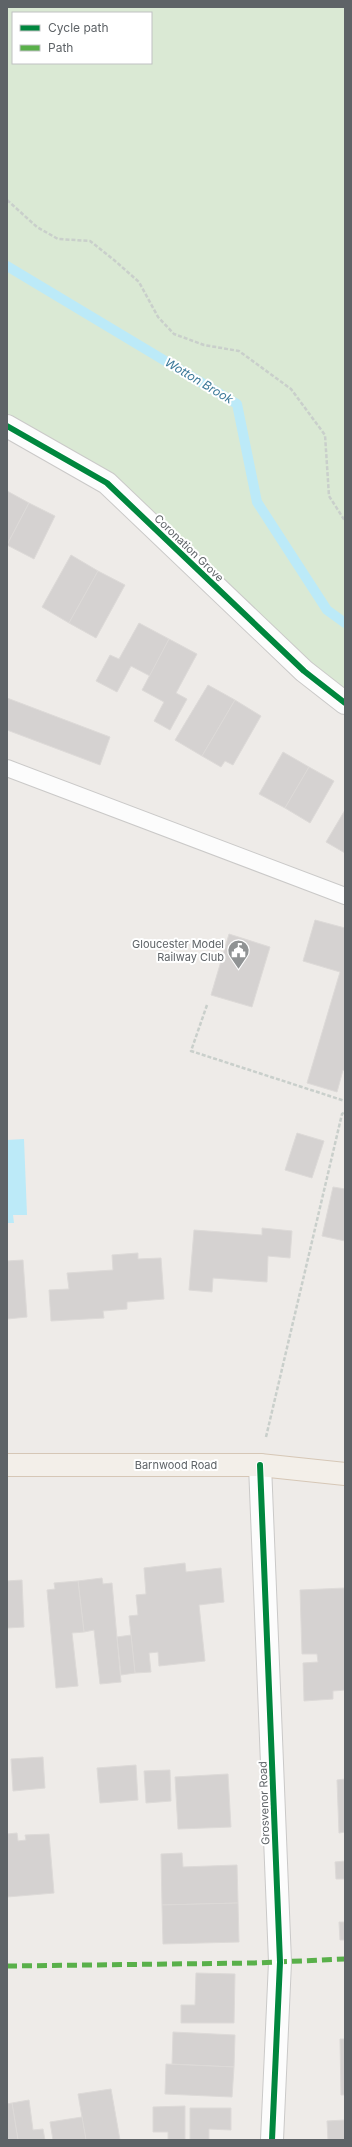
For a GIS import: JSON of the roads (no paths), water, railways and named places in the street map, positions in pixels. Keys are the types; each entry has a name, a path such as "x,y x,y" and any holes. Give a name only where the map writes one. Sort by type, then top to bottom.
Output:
{"main road":[{"name":"Barnwood Road","path":"7,1465 260,1465 345,1474"}],"street":[{"name":"Coronation Grove","path":"7,426 107,484 304,671 345,703"},
{"name":"Grosvenor Road","path":"260,1465 280,1962 272,2140"}],"lane":[{"path":"7,768 345,896"}],"water":[{"path":"24,1139 27,1215 13,1215 14,1223 7,1223 7,1140"}],"waterway":[{"name":"Wotton Brook","path":"7,266 237,404 257,502 327,610 345,623"}],"place":[{"name":"Gloucester Model Railway Club","path":"239,970"}]}
